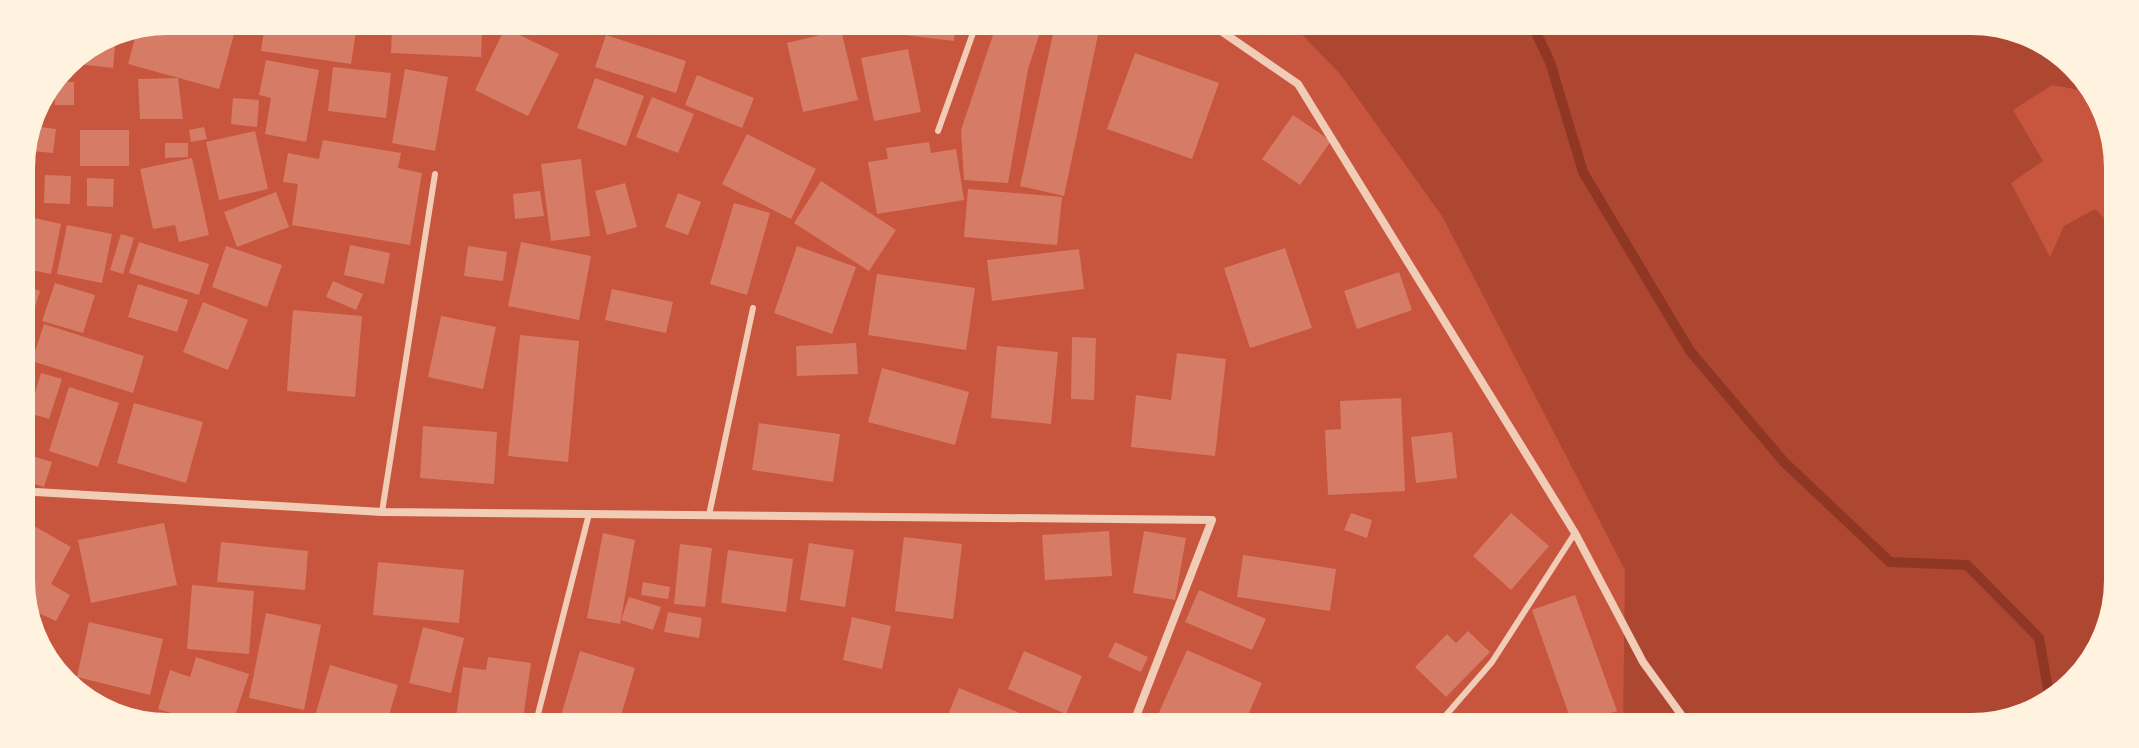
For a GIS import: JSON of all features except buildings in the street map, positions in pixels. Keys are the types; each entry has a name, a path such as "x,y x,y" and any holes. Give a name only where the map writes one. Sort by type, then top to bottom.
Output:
{"street":[{"path":"1220,30 1298,84 1575,533 1643,662 1684,718"},
{"path":"30,492 382,512 1212,520 1135,718"}],"lane":[{"path":"938,131 974,30"},
{"path":"382,512 435,174"},
{"path":"709,515 753,308"},
{"path":"537,718 589,514"},
{"path":"1444,718 1492,662 1575,533"}],"shaded area":[{"path":"1298,30 1971,30 2016,37 2048,53 2086,91 2052,85 2013,110 2043,161 2011,183 2050,257 2064,226 2095,209 2109,223 2109,580 2102,625 2086,657 2069,678 2040,700 2024,708 1980,718 1623,718 1625,570 1442,216 1341,75"}],"waterway":[{"path":"1535,30 1550,62 1583,172 1690,351 1784,462 1890,562 1967,565 2039,638 2049,694"}]}
